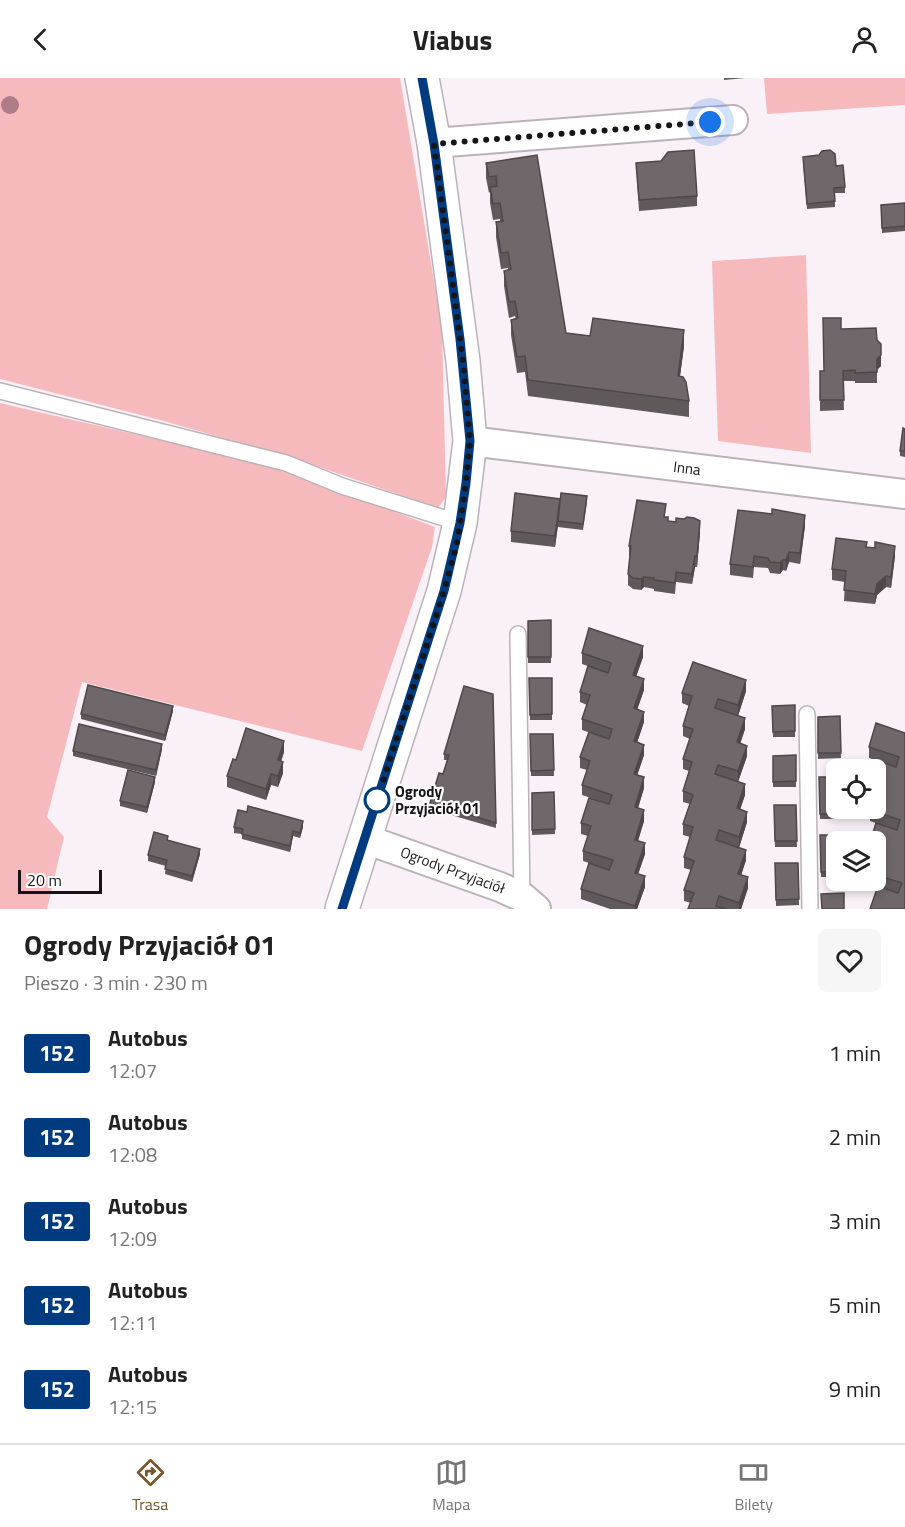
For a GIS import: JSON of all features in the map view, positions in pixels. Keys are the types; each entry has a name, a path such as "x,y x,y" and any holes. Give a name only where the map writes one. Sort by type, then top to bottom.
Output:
{"street":[{"path":"342,909 444,591 460,523 466,483 470,441 463,361 434,144 422,78"},
{"path":"434,144 733,120"},
{"name":"Inna","path":"470,441 905,494"},
{"name":"Ogrody Przyjaciół","path":"365,839 482,880 529,903"}],"lane":[{"path":"0,391 286,463 342,486 460,523"},
{"path":"518,634 529,903"},
{"path":"807,714 810,909"}],"shaded area":[{"path":"0,78 400,78 442,329 446,497 438,508 293,458 160,420 0,379"},
{"path":"764,78 905,78 905,105 767,114"},
{"path":"806,255 811,453 718,441 712,261"},
{"path":"0,403 276,467 435,527 432,547 362,751 82,682 47,817 64,837 47,909 0,909"}],"building":[{"path":"694,150 697,196 639,200 636,163 661,161 668,152"},
{"path":"830,150 835,154 836,166 843,165 845,187 834,188 835,201 807,204 803,157 819,155 822,151"},
{"path":"537,155 566,333 590,336 593,318 684,330 678,376 683,377 686,382 689,401 528,380 525,356 517,357 511,320 518,318 515,301 509,302 504,271 511,269 508,252 501,253 496,222 503,221 500,203 493,204 490,187 497,186 496,176 489,177 486,163"},
{"path":"905,203 905,226 882,228 881,205"},
{"path":"823,318 841,318 841,329 876,328 877,340 881,344 881,355 877,359 877,372 843,371 844,400 820,400 820,371 824,371"},
{"path":"903,428 905,429 905,451 900,451"},
{"path":"515,493 560,499 555,536 511,531"},
{"path":"561,493 587,496 583,524 558,521"},
{"path":"637,500 666,504 664,517 668,517 668,521 676,522 676,518 687,517 700,521 697,556 695,556 692,574 676,572 675,583 654,580 654,578 633,578 628,574 631,546 629,546"},
{"path":"772,509 805,515 800,553 789,552 786,560 780,563 754,556 753,567 730,564 738,510 772,514"},
{"path":"836,538 867,542 866,547 875,548 875,542 895,546 891,577 886,576 877,584 875,594 844,590 846,571 832,569"},
{"path":"551,620 551,657 528,657 528,621"},
{"path":"589,628 643,646 633,675 644,679 634,708 644,712 634,741 644,745 634,774 644,777 635,807 644,810 635,840 645,843 635,873 645,876 635,906 581,889 589,863 609,870 613,860 583,851 591,826 581,823 589,798 609,804 612,795 582,785 590,761 580,757 589,732 609,739 612,729 582,719 590,695 580,692 588,666 608,673 611,663 582,653"},
{"path":"693,662 746,680 738,705 718,699 715,708 745,718 737,742 747,746 738,771 718,765 715,774 745,784 737,808 747,812 739,837 719,830 716,840 746,850 738,874 748,877 739,903 719,896 716,906 726,909 688,909 694,893 684,890 694,861 684,857 693,827 683,824 693,795 683,791 692,762 683,759 693,729 683,726 692,696 682,693"},
{"path":"529,678 552,678 552,714 530,715"},
{"path":"88,685 173,706 165,735 81,714"},
{"path":"464,686 493,694 496,823 430,803 439,773 443,774 449,755 444,754"},
{"path":"795,705 795,731 773,732 772,706"},
{"path":"840,716 841,753 818,753 818,717"},
{"path":"876,723 905,733 905,909 870,909 876,891 886,891 886,889 898,893 902,883 886,878 886,831 873,831 876,823 897,830 900,820 886,815 886,764 896,767 899,757 869,747"},
{"path":"79,724 162,744 156,770 73,751"},
{"path":"246,728 284,741 278,760 283,762 278,776 271,774 266,789 227,776 233,759 236,760"},
{"path":"530,734 553,734 554,770 531,771"},
{"path":"796,755 796,781 773,782 773,756"},
{"path":"128,770 155,777 147,807 120,801"},
{"path":"819,777 826,777 826,814 820,814"},
{"path":"554,792 555,829 532,830 532,793"},
{"path":"774,805 796,805 797,841 775,841"},
{"path":"248,806 303,821 300,833 293,831 290,846 242,834 243,829 234,827 238,810 247,812"},
{"path":"154,832 168,836 167,840 200,849 192,876 165,869 167,860 148,855"},
{"path":"820,835 826,835 826,872 821,872"},
{"path":"775,863 798,863 799,899 776,900"},
{"path":"844,893 844,909 822,909 821,894"}],"bus line":[{"name":"152","path":"342,909 452,564 466,483 470,441 463,361 434,144 422,78"}],"place":[{"name":"Ogrody Przyjaciół 01","path":"377,800"}],"route":[{"path":"377,800 452,564 466,483 470,441 463,361 434,144 710,122"}]}
